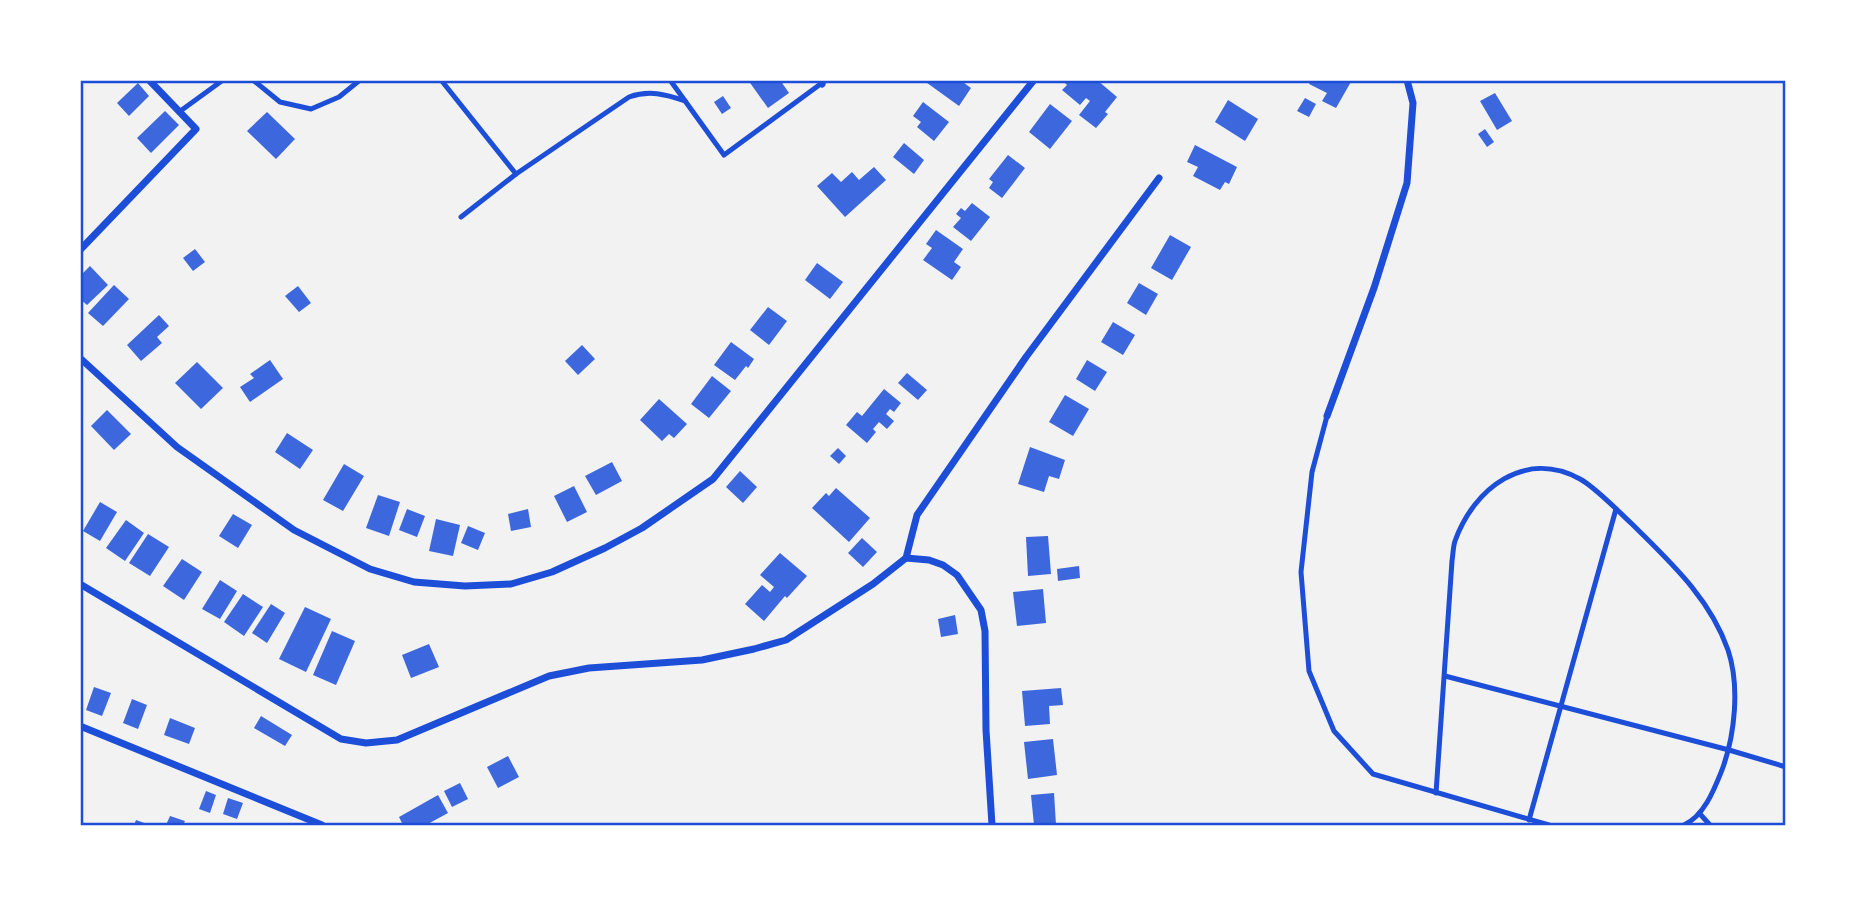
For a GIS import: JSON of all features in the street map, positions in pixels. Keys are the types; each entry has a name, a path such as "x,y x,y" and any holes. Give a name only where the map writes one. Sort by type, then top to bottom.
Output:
{"street":[{"path":"80,250 196,129 149,80"},
{"path":"80,358 177,447 295,530 370,569 414,582 466,586 511,584 552,572 605,548 642,528 713,479 1034,80"},
{"path":"1327,416 1374,288 1407,183 1413,103 1407,80"},
{"path":"80,584 341,739 366,743 397,740 549,676 589,667 702,660 786,640 873,584 906,558 917,515 1026,357 1159,178"},
{"path":"906,558 929,560 943,565 957,575 981,610 985,631 986,730 992,825"},
{"path":"80,726 322,825"}],"lane":[{"path":"180,112 223,80"},
{"path":"257,82 280,102 311,110 339,97 360,80"},
{"path":"441,80 516,174"},
{"path":"670,80 724,155 823,82"},
{"path":"461,217 516,174 629,97 642,92 654,92 685,101"},
{"path":"1327,416 1312,472 1301,572 1309,671 1334,731 1373,774 1549,825"},
{"path":"1436,793 1455,541 1479,498 1502,478 1533,468 1548,469 1581,479 1616,509 1687,579 1714,617 1729,651 1736,688 1729,750 1717,782 1700,814 1684,825"},
{"path":"1529,820 1616,509"},
{"path":"1444,676 1786,767"},
{"path":"1700,814 1710,825"}],"building":[{"path":"748,80 780,80 789,93 768,108"},
{"path":"923,80 960,80 971,88 959,106"},
{"path":"1065,80 1097,80 1117,97 1096,128 1079,115 1090,101 1086,98 1080,105 1062,90 1067,85"},
{"path":"1311,80 1352,80 1336,108 1322,101 1327,93 1309,84"},
{"path":"138,83 149,96 129,116 117,103"},
{"path":"1495,93 1512,121 1497,130 1480,101"},
{"path":"723,96 731,108 722,114 714,102"},
{"path":"1305,98 1316,104 1309,117 1297,111"},
{"path":"1228,100 1258,119 1245,141 1215,122"},
{"path":"923,102 949,122 934,141 917,127 921,122 913,116"},
{"path":"1050,104 1072,121 1050,149 1029,132"},
{"path":"165,111 179,125 151,153 137,138"},
{"path":"267,112 295,139 276,159 247,131"},
{"path":"1485,129 1494,142 1487,147 1478,134"},
{"path":"904,143 924,160 914,174 893,157"},
{"path":"1195,145 1237,167 1229,184 1225,182 1220,190 1193,176 1198,167 1187,162"},
{"path":"1008,155 1025,168 1002,198 989,188 993,182 989,179"},
{"path":"874,167 886,180 845,217 817,186 832,173 841,182 852,172 859,180"},
{"path":"972,203 990,217 971,241 953,227 961,218 956,214 961,208 965,211"},
{"path":"936,230 963,249 954,262 961,267 952,280 923,260 932,248 926,244"},
{"path":"1170,235 1191,247 1172,280 1151,268"},
{"path":"195,249 205,262 193,271 183,258"},
{"path":"817,263 843,282 830,299 805,280"},
{"path":"90,266 108,285 87,305 80,299 80,276"},
{"path":"1139,283 1158,294 1146,315 1127,303"},
{"path":"114,285 129,299 103,326 88,313"},
{"path":"298,286 311,303 299,312 285,296"},
{"path":"768,307 787,321 769,345 750,330"},
{"path":"159,315 169,326 157,337 162,343 141,361 127,345"},
{"path":"1113,322 1135,335 1123,355 1101,342"},
{"path":"731,342 754,359 735,380 714,365"},
{"path":"582,345 595,359 578,375 565,361"},
{"path":"270,360 283,379 250,402 240,387 254,378 250,374"},
{"path":"1087,360 1107,372 1095,391 1076,379"},
{"path":"197,362 223,388 201,409 175,383"},
{"path":"907,373 927,390 918,400 898,383"},
{"path":"712,376 731,391 709,418 691,404"},
{"path":"884,389 901,403 894,412 890,409 886,414 894,421 887,429 879,422 873,429 876,432 867,443 846,425 857,412 862,416"},
{"path":"1065,395 1089,409 1073,436 1049,422"},
{"path":"659,399 687,424 674,438 669,434 662,441 640,420"},
{"path":"107,410 131,434 114,450 91,426"},
{"path":"287,433 313,450 300,469 275,452"},
{"path":"1030,447 1065,460 1059,479 1049,476 1044,492 1018,484"},
{"path":"838,448 846,456 839,464 830,456"},
{"path":"612,462 622,481 596,495 585,476"},
{"path":"344,464 364,476 343,511 323,500"},
{"path":"740,471 757,487 743,503 726,487"},
{"path":"574,486 587,512 567,522 554,496"},
{"path":"836,488 870,518 849,542 812,508 826,493 829,496"},
{"path":"378,495 400,502 389,536 366,528"},
{"path":"100,502 117,512 100,541 83,531"},
{"path":"407,509 425,516 417,537 399,530"},
{"path":"528,509 531,527 511,531 508,514"},
{"path":"233,514 252,525 238,548 219,536"},
{"path":"436,519 460,525 453,556 429,551"},
{"path":"126,520 144,533 125,561 106,548"},
{"path":"468,526 485,533 478,550 461,543"},
{"path":"148,534 169,547 150,576 129,563"},
{"path":"1048,536 1051,574 1028,576 1026,537"},
{"path":"862,538 877,552 863,567 848,553"},
{"path":"780,553 807,576 764,621 745,604 762,585 770,592 774,587 760,575"},
{"path":"182,559 202,572 184,600 163,586"},
{"path":"1079,566 1080,578 1058,581 1057,569"},
{"path":"220,580 237,591 220,619 202,609"},
{"path":"1043,589 1046,623 1017,626 1013,592"},
{"path":"243,594 263,607 244,636 224,622"},
{"path":"271,604 285,613 267,643 252,633"},
{"path":"305,607 331,619 306,672 279,659"},
{"path":"955,615 958,634 941,637 938,619"},
{"path":"332,631 355,641 336,685 313,675"},
{"path":"429,644 439,667 411,678 402,655"},
{"path":"94,687 111,693 102,716 86,710"},
{"path":"1061,688 1063,705 1049,706 1050,724 1025,726 1022,691"},
{"path":"132,699 147,705 138,729 123,723"},
{"path":"261,716 292,735 285,746 254,728"},
{"path":"170,718 195,728 189,744 164,735"},
{"path":"1053,739 1057,775 1028,779 1024,742"},
{"path":"508,756 519,777 498,788 487,767"},
{"path":"460,783 468,799 452,807 444,791"},
{"path":"206,791 216,795 210,813 199,809"},
{"path":"1054,793 1056,825 1034,825 1031,795"},
{"path":"438,795 448,813 426,825 403,825 399,817"},
{"path":"228,798 243,803 237,819 223,814"},
{"path":"170,816 185,821 183,825 166,825"},
{"path":"136,820 150,825 134,825"}]}
